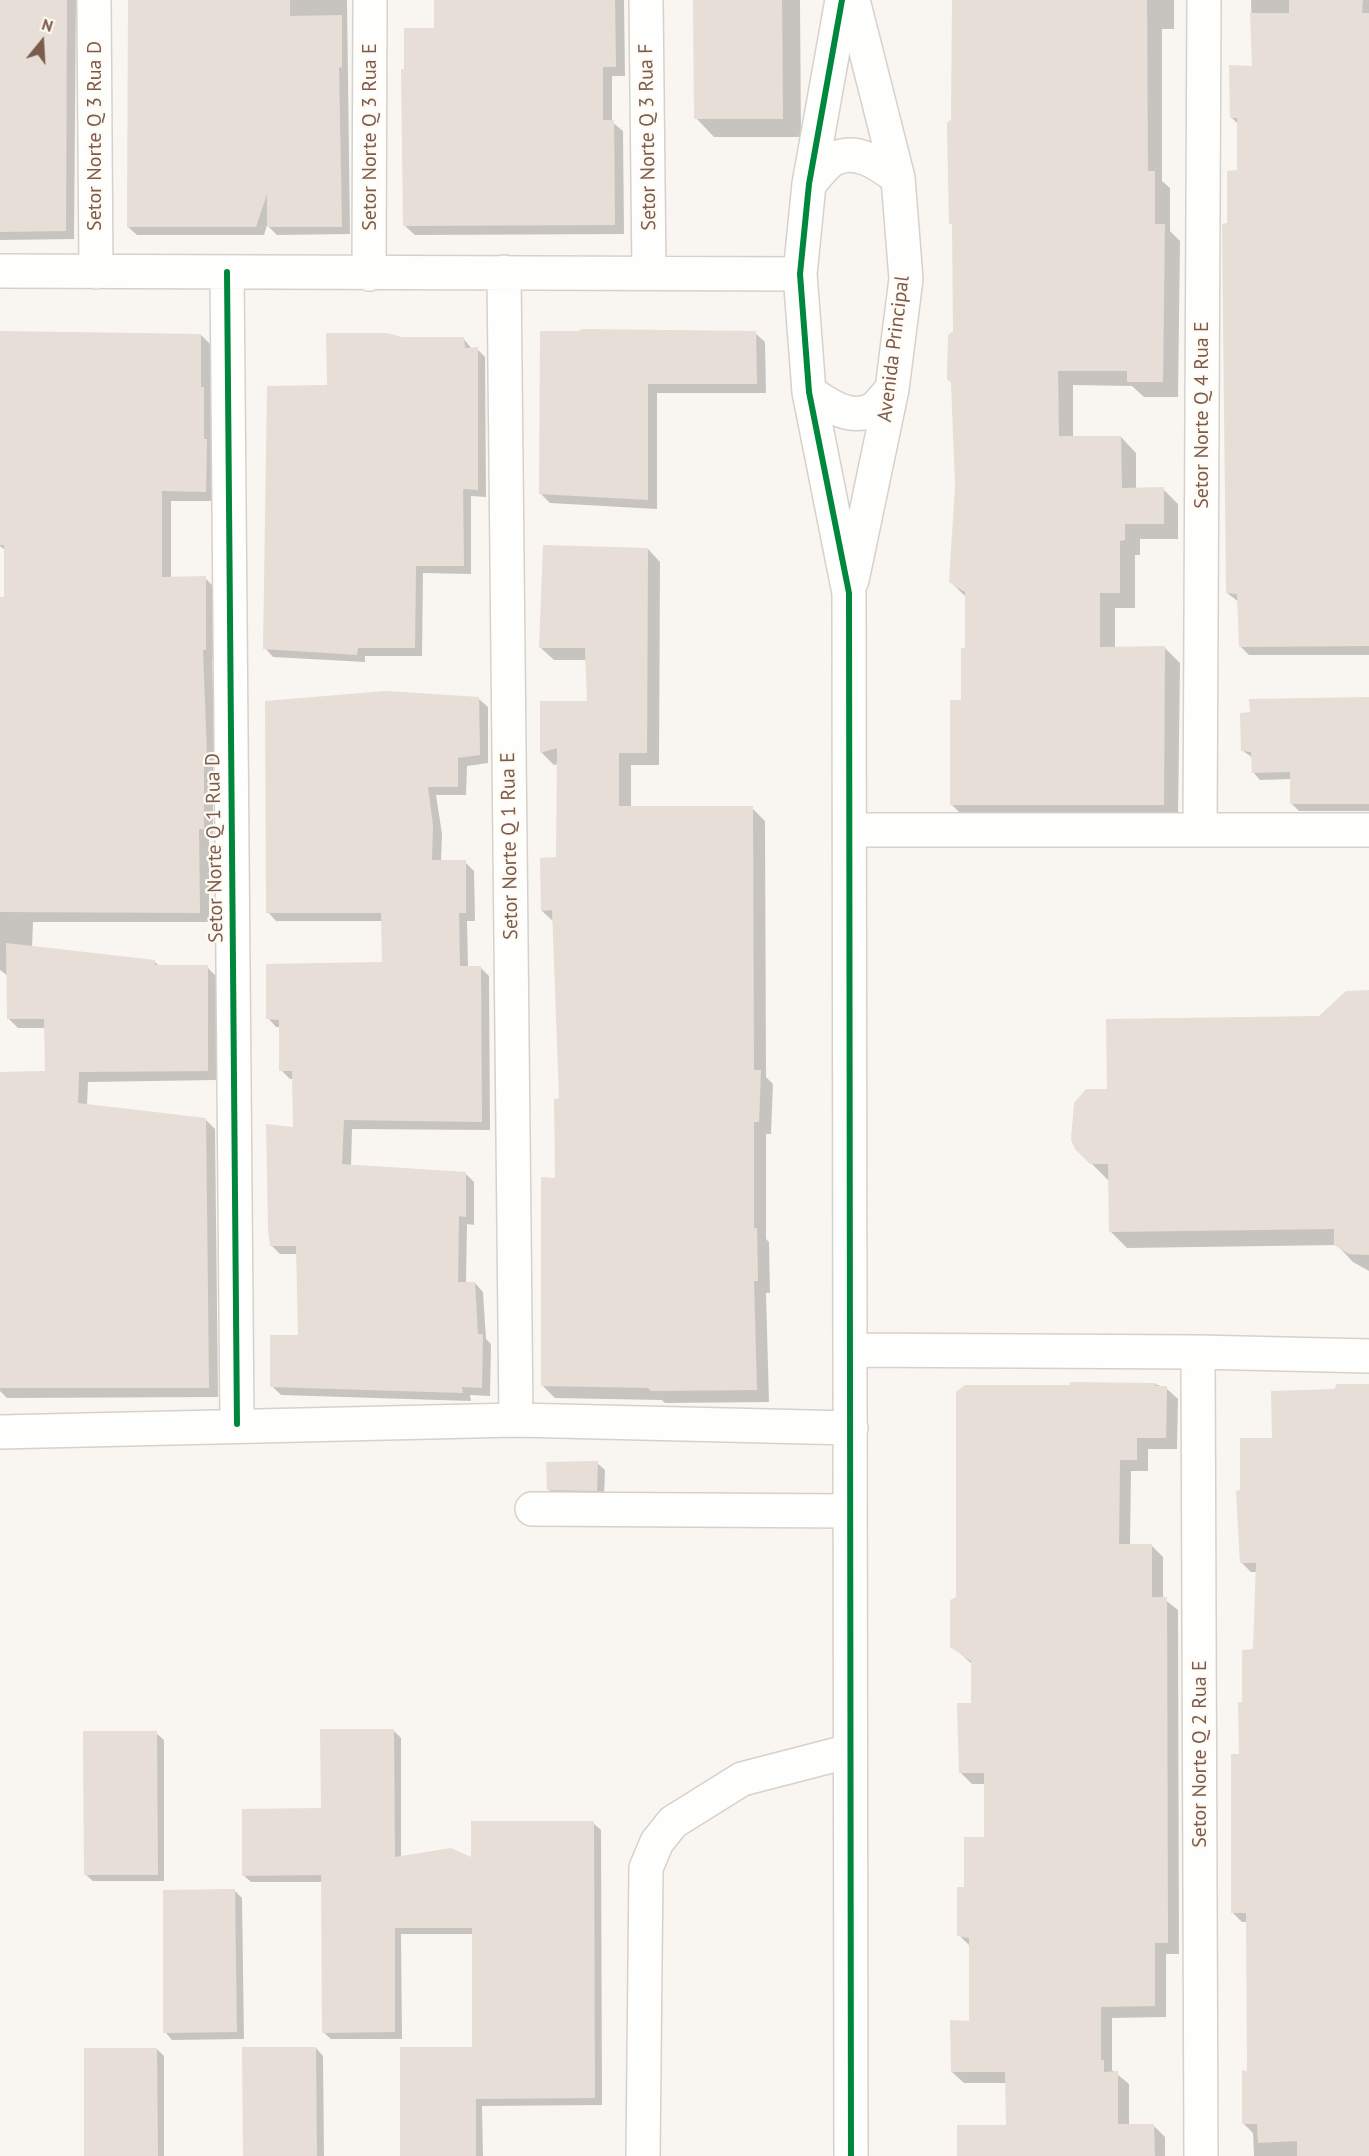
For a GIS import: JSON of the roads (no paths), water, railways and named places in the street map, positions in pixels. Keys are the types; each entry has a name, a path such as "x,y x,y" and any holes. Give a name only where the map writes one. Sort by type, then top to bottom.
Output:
{"street":[{"name":"Setor Norte Q 3 Rua D","path":"94,0 96,272"},
{"name":"Setor Norte Q 3 Rua E","path":"369,274 370,0"},
{"name":"Setor Norte Q 3 Rua F","path":"646,0 649,273"},
{"path":"842,0 809,184 800,274 809,392 849,593 851,2156"},
{"name":"Avenida Principal","path":"849,593 892,389 906,279 898,178 853,0"},
{"name":"Setor Norte Q 4 Rua E","path":"1200,830 1204,0"},
{"path":"809,184 833,159 851,156 870,158 898,178"},
{"path":"0,272 800,274"},
{"name":"Setor Norte Q 1 Rua D","path":"227,272 237,1424"},
{"name":"Setor Norte Q 1 Rua E","path":"504,272 516,1420"},
{"path":"809,392 838,410 854,413 872,410 892,389"},
{"path":"850,830 1369,830"},
{"path":"850,1350 1198,1352 1369,1356"},
{"name":"Setor Norte Q 2 Rua E","path":"1198,1352 1201,2156"},
{"path":"0,1432 237,1424 516,1420 851,1428"},
{"path":"532,1509 850,1511"},
{"path":"643,2156 646,1868 657,1842 674,1822 742,1779 850,1751"}]}
